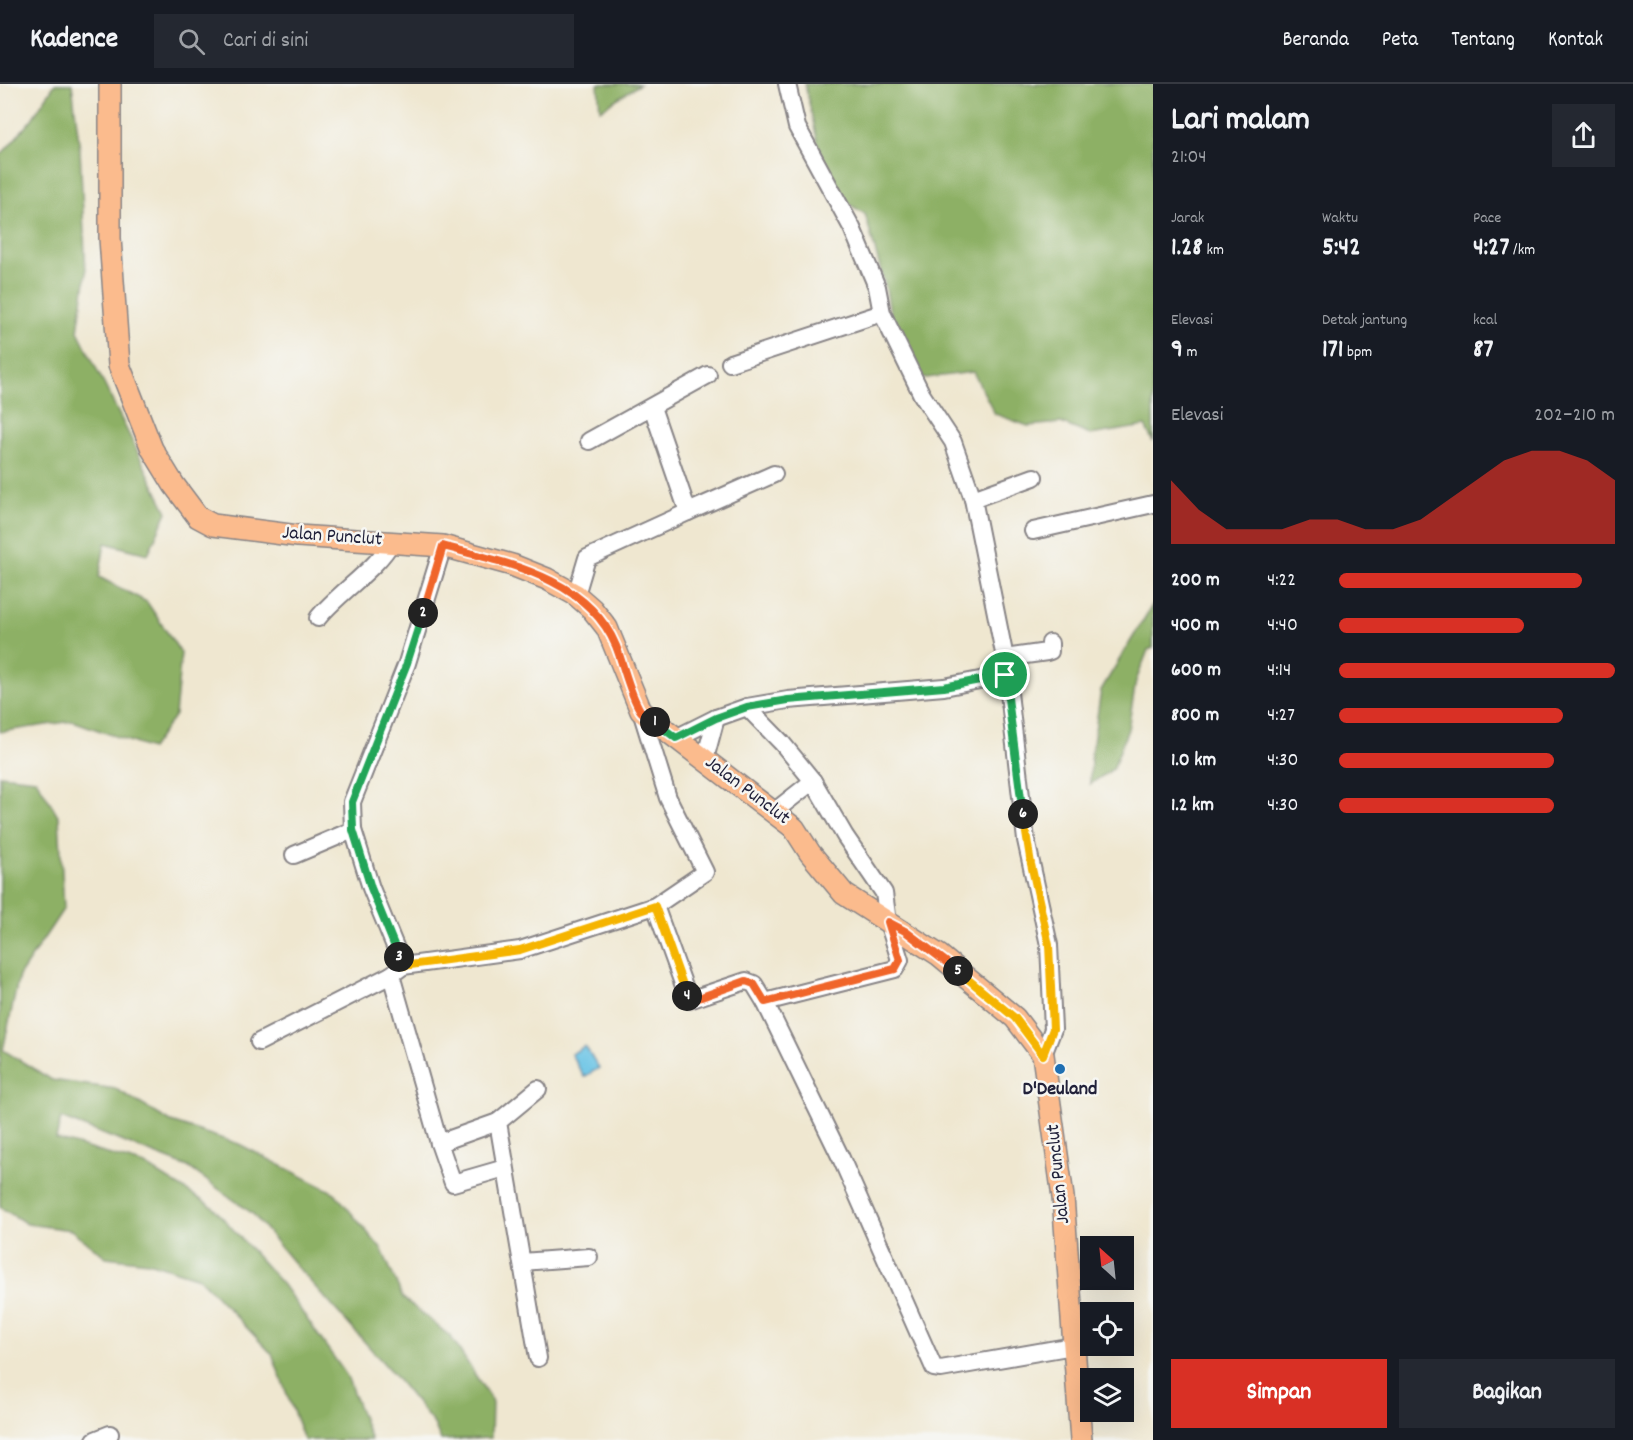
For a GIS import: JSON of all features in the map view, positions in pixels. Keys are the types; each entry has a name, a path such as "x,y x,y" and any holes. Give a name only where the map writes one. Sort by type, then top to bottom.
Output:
{"main road":[{"name":"Jalan Punclut","path":"110,84 110,238 119,365 152,449 174,485 198,517 213,525 298,536 443,546 512,565 576,595 592,609 607,628 641,711 752,797 775,811 794,828 816,862 844,894 939,955 1015,1018 1043,1055 1063,1197 1081,1440"}],"street":[{"path":"788,84 797,127 852,228 877,287 882,313 922,395 953,442 973,499 1005,666 1026,840 1049,945 1053,1029 1043,1055"},
{"path":"730,363 882,313"},
{"path":"589,441 708,375"},
{"path":"652,407 688,512"},
{"path":"576,595 587,558 774,474"},
{"path":"973,499 1034,477"},
{"path":"1033,531 1153,504"},
{"path":"318,618 344,590 382,556 392,541"},
{"path":"443,546 407,663 352,802 353,830 397,970 439,1143 453,1183 504,1168"},
{"path":"676,738 716,718 747,707 788,700 944,687 1050,651 1050,643"},
{"path":"747,707 782,743 813,781 844,836 884,892 888,922 900,960 895,969 765,1002"},
{"path":"259,1042 397,970 520,950 655,906 705,872 668,798 641,711"},
{"path":"705,759 716,718"},
{"path":"775,811 813,781"},
{"path":"294,855 353,830"},
{"path":"655,906 689,1000 746,981 754,984 765,1002 841,1158 934,1368 941,1370 1073,1346"},
{"path":"439,1143 498,1122 538,1089"},
{"path":"498,1122 538,1358"},
{"path":"522,1262 589,1257"}],"green space":[{"path":"55,84 72,84 80,150 86,274 78,331 167,512 148,554 105,543 99,577 147,602 181,653 175,715 151,749 73,721 0,732 0,156 32,119"},
{"path":"598,84 640,84 600,110"},
{"path":"805,84 1153,84 1153,442 1145,426 1090,435 1061,423 1028,426 995,414 973,372 919,379 896,346 886,289 865,214 828,191"},
{"path":"1153,604 1153,648 1148,650 1136,681 1128,729 1113,769 1090,784 1091,756 1101,690"},
{"path":"0,775 36,779 59,817 64,908 19,976 3,1050 52,1080 116,1089 171,1122 239,1144 335,1193 382,1250 403,1298 451,1337 492,1401 491,1438 441,1440 434,1424 387,1367 253,1214 188,1167 61,1118 56,1139 145,1165 213,1207 283,1285 347,1376 371,1440 304,1440 272,1354 199,1278 148,1262 106,1257 71,1230 27,1224 0,1207"}],"water":[{"path":"585,1046 599,1068 584,1077 571,1054"}],"place":[{"name":"D'Deuland","path":"1060,1069"}],"route":[{"path":"443,546 512,565 547,579 576,595 592,609 607,628 641,711 676,738 716,718 747,707 788,700 944,687 1005,675 1026,840 1049,945 1053,1029 1043,1055 1015,1018 939,955 888,922 900,960 895,969 765,1002 754,984 746,981 689,1000 655,906 520,950 403,966 371,888 353,830 352,802 362,771 407,663 443,546"}]}
